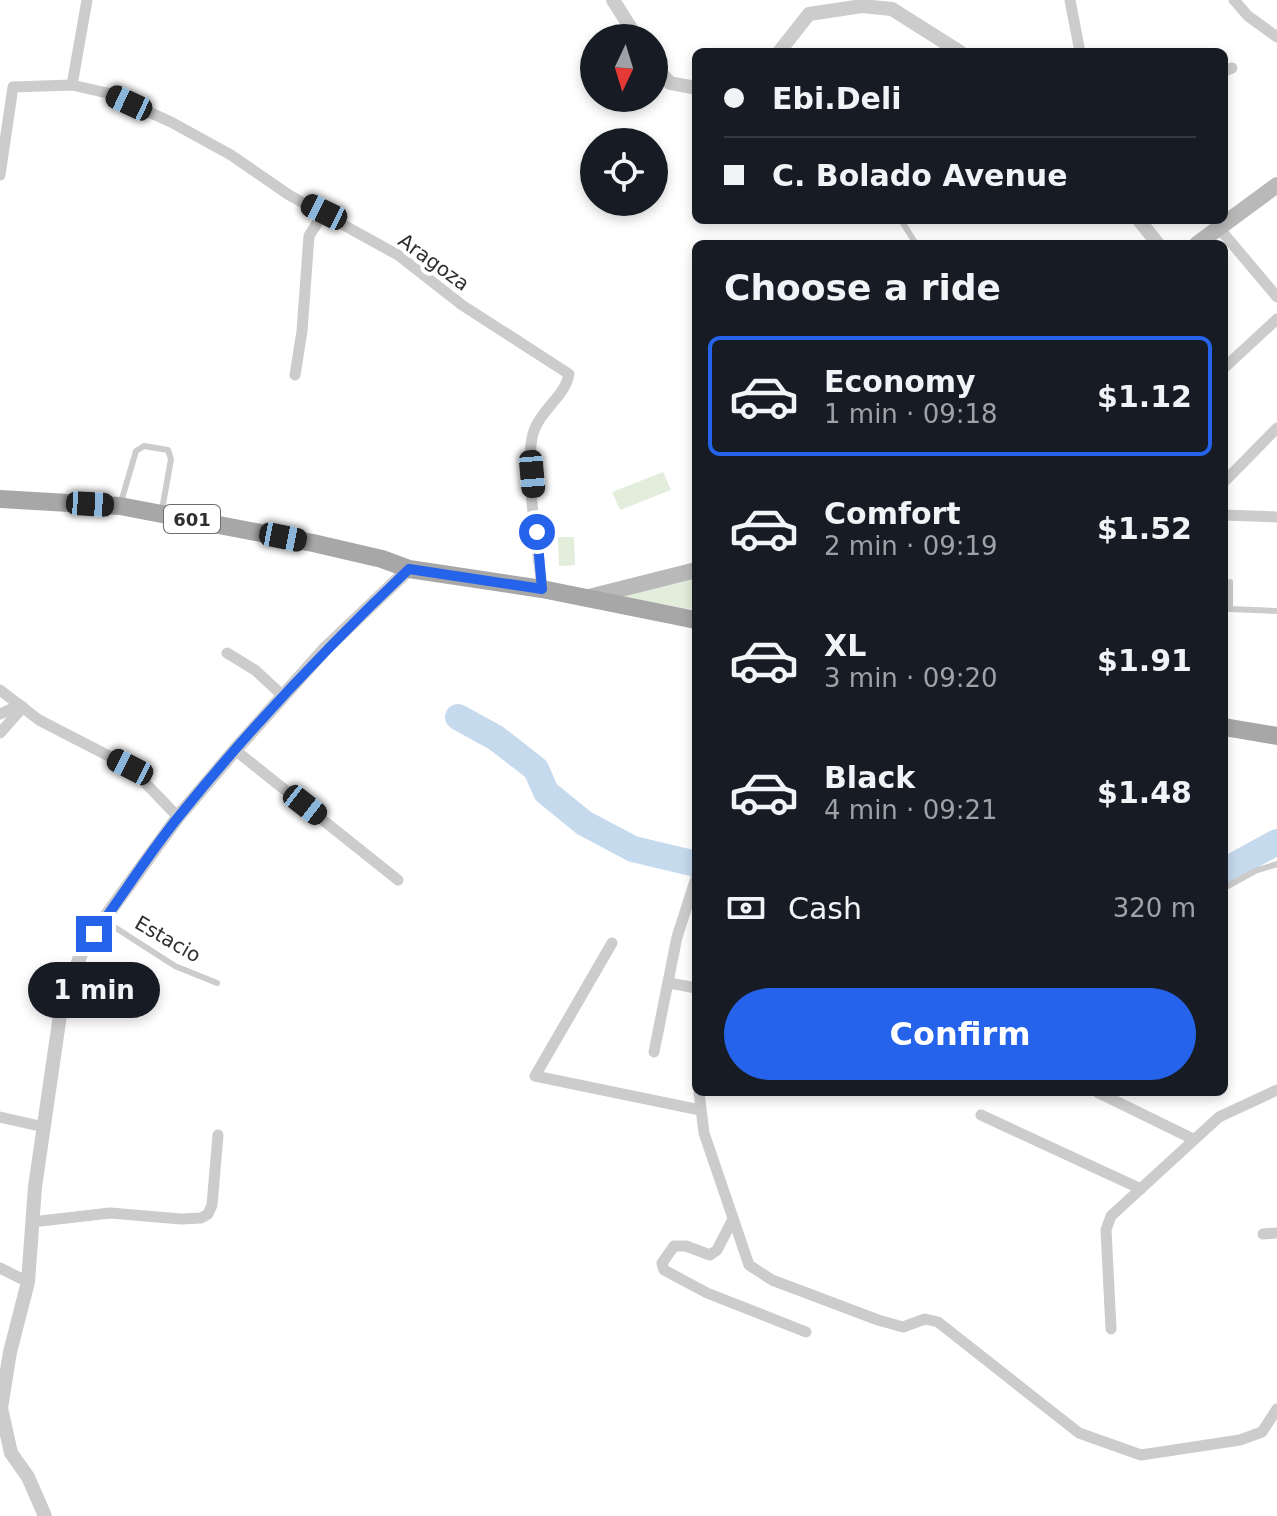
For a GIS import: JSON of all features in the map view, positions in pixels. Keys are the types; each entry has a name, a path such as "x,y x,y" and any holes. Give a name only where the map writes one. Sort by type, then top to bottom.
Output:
{"main road":[{"path":"1228,221 1277,185"},
{"path":"1202,240 1224,224"},
{"name":"601","path":"0,499 120,506 313,543 382,559 409,569 582,598 692,571"},
{"path":"582,598 692,619"},
{"path":"1228,728 1277,736"}],"street":[{"path":"72,85 87,0"},
{"path":"613,0 628,24"},
{"path":"1070,0 1079,48"},
{"path":"1234,0 1248,16 1277,37"},
{"path":"782,48 809,14 862,6 892,9 954,48"},
{"path":"668,81 692,87"},
{"name":"Aragoza","path":"0,175 13,87 72,85 107,93 171,122 231,155 289,195 398,255 462,305 569,374 567,384 541,414 532,438 542,589"},
{"path":"295,375 302,331 309,236 324,212"},
{"path":"1142,224 1155,240"},
{"path":"1219,228 1277,297"},
{"path":"1228,364 1277,319"},
{"path":"1228,478 1277,428"},
{"path":"1228,515 1277,517"},
{"path":"45,1516 28,1477 11,1453 1,1408 10,1352 28,1282 32,1222 60,1015 83,948 178,817 235,750 326,648 409,569"},
{"path":"227,653 255,670 283,696"},
{"path":"0,690 39,720 130,767 178,817"},
{"path":"0,714 21,706"},
{"path":"0,733 21,706"},
{"path":"235,750 398,880"},
{"path":"654,1052 681,921 692,889"},
{"path":"612,943 535,1076 700,1110"},
{"path":"669,983 692,987"},
{"path":"1111,1329 1106,1230 1111,1216 1219,1117 1277,1090"},
{"path":"699,1096 700,1110 733,1219 749,1265 757,1272 903,1327 925,1319 938,1322 1079,1433 1141,1455 1240,1440 1262,1432 1276,1411"},
{"path":"1105,1096 1193,1139"},
{"path":"981,1115 1141,1189"},
{"path":"0,1117 44,1127"},
{"path":"32,1222 110,1213 201,1218 208,1214 212,1205 218,1135"},
{"path":"733,1219 717,1250 710,1255 686,1246 674,1246 662,1263 664,1270 707,1293 806,1332"},
{"path":"1263,1234 1277,1233"},
{"path":"0,1268 28,1282"}],"lane":[{"path":"120,506 136,451 144,446 168,450 171,459 161,513"},
{"path":"1230,582 1230,609 1277,611"},
{"path":"1228,886 1255,871 1277,864"},
{"name":"Estacio","path":"104,920 175,966 217,983"}],"green space":[{"path":"663,472 671,490 620,510 612,492"},
{"path":"558,537 574,537 575,565 559,566"},
{"path":"692,572 692,609 605,594"}],"waterway":[{"path":"458,717 496,738 536,769 546,792 584,823 633,849 692,863"},
{"path":"1228,869 1277,842"}],"route":[{"path":"94,934 178,817 235,750 326,648 409,569 542,589 537,532"}]}
